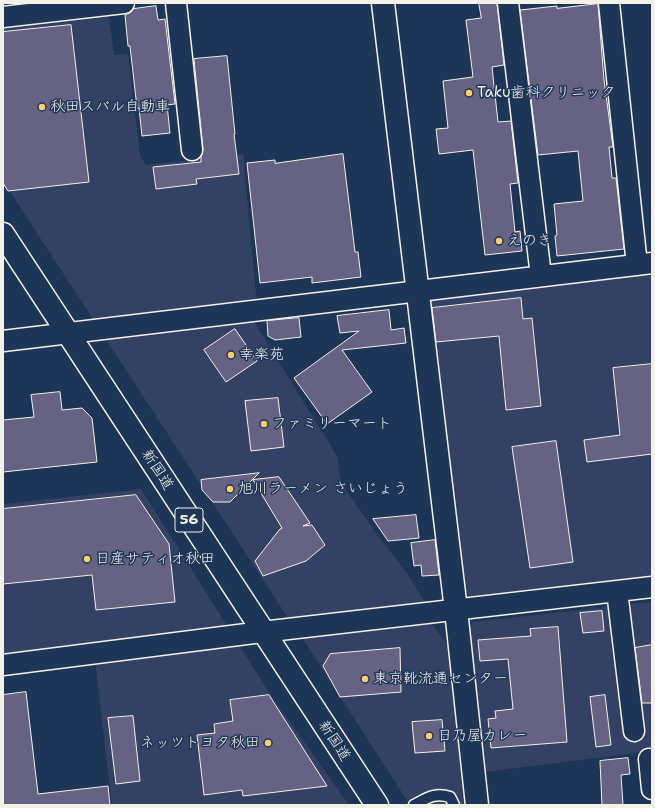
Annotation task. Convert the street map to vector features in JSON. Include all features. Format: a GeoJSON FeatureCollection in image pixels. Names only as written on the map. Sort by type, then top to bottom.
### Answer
{"type":"FeatureCollection","features":[{"type":"Feature","properties":{"kind":"street"},"geometry":{"type":"LineString","coordinates":[[3,17],[124,3]]}},
{"type":"Feature","properties":{"kind":"street"},"geometry":{"type":"LineString","coordinates":[[176,3],[192,150]]}},
{"type":"Feature","properties":{"kind":"street"},"geometry":{"type":"LineString","coordinates":[[384,3],[456,610],[477,805]]}},
{"type":"Feature","properties":{"kind":"street"},"geometry":{"type":"LineString","coordinates":[[508,3],[541,276]]}},
{"type":"Feature","properties":{"kind":"street"},"geometry":{"type":"LineString","coordinates":[[3,341],[644,264],[609,3]]}},
{"type":"Feature","properties":{"kind":"street","name":"新国道"},"geometry":{"type":"LineString","coordinates":[[3,234],[262,632],[377,805]]}},
{"type":"Feature","properties":{"kind":"street"},"geometry":{"type":"LineString","coordinates":[[3,665],[262,632],[652,587]]}},
{"type":"Feature","properties":{"kind":"street"},"geometry":{"type":"LineString","coordinates":[[617,591],[634,731]]}},
{"type":"Feature","properties":{"kind":"street"},"geometry":{"type":"LineString","coordinates":[[649,759],[652,789]]}},
{"type":"Feature","properties":{"kind":"lane"},"geometry":{"type":"LineString","coordinates":[[414,805],[432,796],[442,795],[450,797],[454,805]]}},
{"type":"Feature","properties":{"kind":"shaded area"},"geometry":{"type":"Polygon","coordinates":[[[109,17],[114,55],[128,54],[140,156],[146,165],[243,154],[257,305],[95,322],[3,181],[3,29],[109,17]]]}},
{"type":"Feature","properties":{"kind":"shaded area"},"geometry":{"type":"Polygon","coordinates":[[[652,273],[652,576],[469,596],[462,587],[430,299],[652,273]]]}},
{"type":"Feature","properties":{"kind":"shaded area"},"geometry":{"type":"Polygon","coordinates":[[[253,320],[337,456],[341,483],[379,537],[407,573],[427,606],[290,621],[105,338],[253,320]]]}},
{"type":"Feature","properties":{"kind":"shaded area"},"geometry":{"type":"Polygon","coordinates":[[[141,489],[268,691],[349,805],[112,805],[93,644],[3,656],[3,504],[141,489]]]}},
{"type":"Feature","properties":{"kind":"shaded area"},"geometry":{"type":"Polygon","coordinates":[[[652,602],[652,751],[485,772],[468,631],[473,622],[652,602]]]}},
{"type":"Feature","properties":{"kind":"shaded area"},"geometry":{"type":"Polygon","coordinates":[[[432,624],[451,649],[468,805],[410,805],[303,639],[432,624]]]}},
{"type":"Feature","properties":{"kind":"building"},"geometry":{"type":"Polygon","coordinates":[[[479,3],[497,3],[504,65],[492,67],[498,122],[511,121],[518,183],[510,184],[515,232],[520,231],[522,251],[485,255],[473,150],[439,154],[436,129],[448,128],[443,81],[473,77],[466,20],[481,18],[479,3]]]}},
{"type":"Feature","properties":{"kind":"building"},"geometry":{"type":"Polygon","coordinates":[[[598,4],[604,80],[613,147],[609,147],[612,178],[616,178],[624,249],[557,256],[555,236],[557,235],[554,204],[583,201],[578,151],[538,155],[520,10],[598,4]]]}},
{"type":"Feature","properties":{"kind":"building"},"geometry":{"type":"Polygon","coordinates":[[[156,6],[158,20],[165,19],[175,104],[167,105],[170,133],[142,136],[139,108],[137,108],[130,46],[128,46],[125,15],[133,9],[156,6]]]}},
{"type":"Feature","properties":{"kind":"building","name":"秋田スバル自動車"},"geometry":{"type":"Polygon","coordinates":[[[71,25],[89,182],[8,191],[3,183],[3,32],[71,25]]]}},
{"type":"Feature","properties":{"kind":"building"},"geometry":{"type":"Polygon","coordinates":[[[227,56],[239,174],[196,179],[197,184],[156,189],[153,167],[201,162],[203,149],[194,59],[227,56]]]}},
{"type":"Feature","properties":{"kind":"building"},"geometry":{"type":"Polygon","coordinates":[[[343,154],[355,252],[358,252],[361,277],[312,283],[312,277],[260,283],[247,163],[275,160],[275,163],[343,154]]]}},
{"type":"Feature","properties":{"kind":"building"},"geometry":{"type":"Polygon","coordinates":[[[521,298],[523,319],[532,318],[541,406],[506,410],[499,336],[436,342],[432,308],[521,298]]]}},
{"type":"Feature","properties":{"kind":"building"},"geometry":{"type":"Polygon","coordinates":[[[389,310],[391,330],[404,328],[406,343],[342,350],[372,392],[327,424],[294,378],[359,331],[340,333],[337,316],[389,310]]]}},
{"type":"Feature","properties":{"kind":"building"},"geometry":{"type":"Polygon","coordinates":[[[299,318],[301,337],[275,340],[268,336],[267,321],[299,318]]]}},
{"type":"Feature","properties":{"kind":"building","name":"幸楽苑"},"geometry":{"type":"Polygon","coordinates":[[[235,329],[257,361],[226,382],[204,350],[235,329]]]}},
{"type":"Feature","properties":{"kind":"building"},"geometry":{"type":"Polygon","coordinates":[[[652,364],[652,454],[587,462],[584,440],[620,435],[613,368],[652,364]]]}},
{"type":"Feature","properties":{"kind":"building"},"geometry":{"type":"Polygon","coordinates":[[[60,392],[62,410],[82,408],[92,418],[97,462],[3,472],[3,420],[34,417],[31,395],[60,392]]]}},
{"type":"Feature","properties":{"kind":"building","name":"ファミリーマート"},"geometry":{"type":"Polygon","coordinates":[[[278,398],[284,447],[251,451],[245,401],[278,398]]]}},
{"type":"Feature","properties":{"kind":"building"},"geometry":{"type":"Polygon","coordinates":[[[556,441],[573,562],[530,568],[512,447],[556,441]]]}},
{"type":"Feature","properties":{"kind":"building"},"geometry":{"type":"Polygon","coordinates":[[[259,473],[230,502],[213,502],[202,490],[201,480],[259,473]]]}},
{"type":"Feature","properties":{"kind":"building"},"geometry":{"type":"Polygon","coordinates":[[[279,477],[310,523],[303,526],[312,525],[325,545],[306,561],[263,576],[255,561],[282,528],[253,480],[279,477]]]}},
{"type":"Feature","properties":{"kind":"building","name":"日産サティオ秋田"},"geometry":{"type":"Polygon","coordinates":[[[136,495],[169,544],[175,602],[96,610],[92,575],[3,584],[3,509],[136,495]]]}},
{"type":"Feature","properties":{"kind":"building"},"geometry":{"type":"Polygon","coordinates":[[[416,515],[419,538],[388,541],[373,519],[416,515]]]}},
{"type":"Feature","properties":{"kind":"building"},"geometry":{"type":"Polygon","coordinates":[[[435,540],[439,575],[422,576],[421,565],[414,566],[411,543],[435,540]]]}},
{"type":"Feature","properties":{"kind":"building"},"geometry":{"type":"Polygon","coordinates":[[[602,611],[604,631],[583,633],[580,613],[602,611]]]}},
{"type":"Feature","properties":{"kind":"building"},"geometry":{"type":"Polygon","coordinates":[[[558,627],[567,742],[491,748],[488,719],[496,718],[495,711],[513,709],[508,659],[480,661],[478,640],[531,636],[530,629],[558,627]]]}},
{"type":"Feature","properties":{"kind":"building"},"geometry":{"type":"Polygon","coordinates":[[[652,645],[652,703],[642,703],[635,648],[652,645]]]}},
{"type":"Feature","properties":{"kind":"building","name":"東京靴流通センター"},"geometry":{"type":"Polygon","coordinates":[[[400,648],[401,692],[340,697],[323,666],[330,654],[400,648]]]}},
{"type":"Feature","properties":{"kind":"building"},"geometry":{"type":"Polygon","coordinates":[[[26,692],[38,794],[108,786],[110,805],[3,805],[3,695],[26,692]]]}},
{"type":"Feature","properties":{"kind":"building","name":"ネッツトヨタ秋田"},"geometry":{"type":"Polygon","coordinates":[[[269,695],[327,786],[243,796],[242,790],[204,795],[197,735],[215,733],[214,724],[233,721],[230,700],[269,695]]]}},
{"type":"Feature","properties":{"kind":"building"},"geometry":{"type":"Polygon","coordinates":[[[605,695],[611,745],[596,747],[590,697],[605,695]]]}},
{"type":"Feature","properties":{"kind":"building"},"geometry":{"type":"Polygon","coordinates":[[[133,716],[140,781],[116,784],[108,718],[133,716]]]}},
{"type":"Feature","properties":{"kind":"building","name":"日乃屋カレー"},"geometry":{"type":"Polygon","coordinates":[[[442,720],[445,751],[415,753],[412,722],[442,720]]]}},
{"type":"Feature","properties":{"kind":"building"},"geometry":{"type":"Polygon","coordinates":[[[628,758],[630,774],[621,775],[623,805],[602,805],[600,761],[628,758]]]}},
{"type":"Feature","properties":{"kind":"place","name":"Taku歯科クリニック"},"geometry":{"type":"Point","coordinates":[469,93]}},
{"type":"Feature","properties":{"kind":"place","name":"秋田スバル自動車"},"geometry":{"type":"Point","coordinates":[42,107]}},
{"type":"Feature","properties":{"kind":"place","name":"えのき"},"geometry":{"type":"Point","coordinates":[499,241]}},
{"type":"Feature","properties":{"kind":"place","name":"幸楽苑"},"geometry":{"type":"Point","coordinates":[231,355]}},
{"type":"Feature","properties":{"kind":"place","name":"ファミリーマート"},"geometry":{"type":"Point","coordinates":[264,424]}},
{"type":"Feature","properties":{"kind":"place","name":"旭川ラーメン さいじょう"},"geometry":{"type":"Point","coordinates":[230,489]}},
{"type":"Feature","properties":{"kind":"place","name":"日産サティオ秋田"},"geometry":{"type":"Point","coordinates":[87,559]}},
{"type":"Feature","properties":{"kind":"place","name":"東京靴流通センター"},"geometry":{"type":"Point","coordinates":[365,679]}},
{"type":"Feature","properties":{"kind":"place","name":"日乃屋カレー"},"geometry":{"type":"Point","coordinates":[429,736]}},
{"type":"Feature","properties":{"kind":"place","name":"ネッツトヨタ秋田"},"geometry":{"type":"Point","coordinates":[268,743]}}]}
